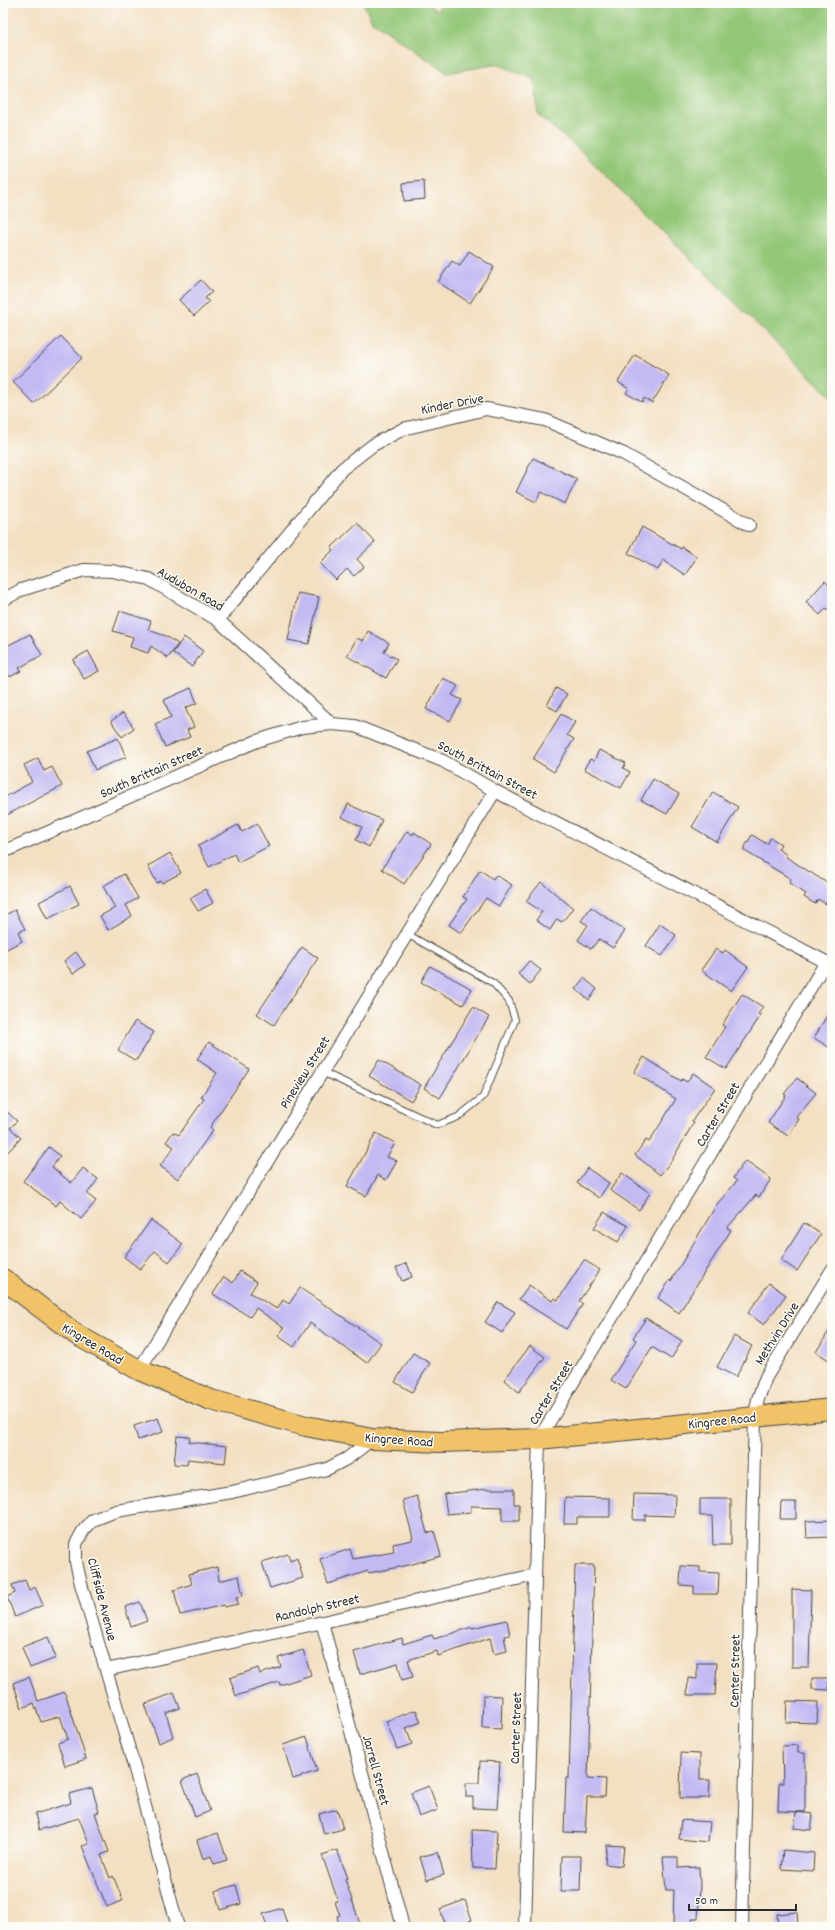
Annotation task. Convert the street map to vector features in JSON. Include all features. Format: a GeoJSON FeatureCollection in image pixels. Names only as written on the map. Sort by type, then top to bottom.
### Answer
{"type":"FeatureCollection","features":[{"type":"Feature","properties":{"kind":"main road","name":"Kingree Road"},"geometry":{"type":"LineString","coordinates":[[3,1279],[77,1335],[139,1370],[211,1400],[306,1426],[372,1439],[440,1442],[539,1439],[832,1409]]}},
{"type":"Feature","properties":{"kind":"street","name":"Kinder Drive"},"geometry":{"type":"LineString","coordinates":[[218,620],[342,469],[373,445],[403,429],[486,409],[545,420],[624,454],[750,525]]}},
{"type":"Feature","properties":{"kind":"street","name":"Audubon Road"},"geometry":{"type":"LineString","coordinates":[[3,600],[21,590],[84,570],[112,571],[149,579],[218,620],[332,724]]}},
{"type":"Feature","properties":{"kind":"street","name":"South Brittain Street"},"geometry":{"type":"LineString","coordinates":[[3,852],[257,741],[302,727],[332,724],[355,726],[443,760],[496,791],[829,964]]}},
{"type":"Feature","properties":{"kind":"street","name":"Pineview Street"},"geometry":{"type":"LineString","coordinates":[[139,1370],[496,791]]}},
{"type":"Feature","properties":{"kind":"street","name":"Carter Street"},"geometry":{"type":"LineString","coordinates":[[525,1927],[539,1439],[829,964]]}},
{"type":"Feature","properties":{"kind":"street","name":"Methvin Drive"},"geometry":{"type":"LineString","coordinates":[[756,1416],[758,1399],[766,1377],[832,1270]]}},
{"type":"Feature","properties":{"kind":"street","name":"Center Street"},"geometry":{"type":"LineString","coordinates":[[742,1927],[756,1416]]}},
{"type":"Feature","properties":{"kind":"street","name":"Cliffside Avenue"},"geometry":{"type":"LineString","coordinates":[[178,1927],[136,1774],[81,1584],[76,1562],[76,1544],[83,1531],[93,1520],[116,1511],[232,1492],[327,1469],[348,1458],[372,1439]]}},
{"type":"Feature","properties":{"kind":"street","name":"Randolph Street"},"geometry":{"type":"LineString","coordinates":[[106,1670],[535,1575]]}},
{"type":"Feature","properties":{"kind":"street","name":"Jarrell Street"},"geometry":{"type":"LineString","coordinates":[[322,1622],[403,1927]]}},
{"type":"Feature","properties":{"kind":"lane"},"geometry":{"type":"LineString","coordinates":[[322,1072],[437,1125],[458,1117],[483,1097],[515,1020],[509,1002],[493,983],[407,934]]}},
{"type":"Feature","properties":{"kind":"green space"},"geometry":{"type":"Polygon","coordinates":[[[363,3],[426,3],[437,11],[441,3],[832,3],[832,398],[580,150],[538,115],[535,80],[498,64],[447,73],[372,21],[363,3]]]}},
{"type":"Feature","properties":{"kind":"building"},"geometry":{"type":"Polygon","coordinates":[[[424,181],[425,199],[404,201],[403,183],[424,181]]]}},
{"type":"Feature","properties":{"kind":"building"},"geometry":{"type":"Polygon","coordinates":[[[469,251],[494,267],[470,303],[438,282],[452,261],[460,266],[469,251]]]}},
{"type":"Feature","properties":{"kind":"building"},"geometry":{"type":"Polygon","coordinates":[[[201,280],[212,292],[205,298],[209,302],[194,316],[179,300],[201,280]]]}},
{"type":"Feature","properties":{"kind":"building"},"geometry":{"type":"Polygon","coordinates":[[[61,336],[82,358],[34,404],[13,382],[61,336]]]}},
{"type":"Feature","properties":{"kind":"building"},"geometry":{"type":"Polygon","coordinates":[[[635,355],[669,375],[652,403],[644,398],[642,402],[626,393],[629,389],[618,382],[635,355]]]}},
{"type":"Feature","properties":{"kind":"building"},"geometry":{"type":"Polygon","coordinates":[[[533,458],[577,479],[565,504],[541,492],[536,502],[516,492],[533,458]]]}},
{"type":"Feature","properties":{"kind":"building"},"geometry":{"type":"Polygon","coordinates":[[[357,523],[375,542],[357,559],[364,567],[354,576],[347,569],[336,580],[320,563],[333,550],[331,548],[357,523]]]}},
{"type":"Feature","properties":{"kind":"building"},"geometry":{"type":"Polygon","coordinates":[[[642,527],[681,549],[682,547],[697,557],[685,575],[663,560],[658,570],[628,553],[642,527]]]}},
{"type":"Feature","properties":{"kind":"building"},"geometry":{"type":"Polygon","coordinates":[[[825,581],[832,588],[832,613],[826,608],[820,615],[806,602],[825,581]]]}},
{"type":"Feature","properties":{"kind":"building"},"geometry":{"type":"Polygon","coordinates":[[[298,593],[319,597],[309,644],[288,640],[298,593]]]}},
{"type":"Feature","properties":{"kind":"building"},"geometry":{"type":"Polygon","coordinates":[[[120,611],[151,621],[148,630],[166,636],[178,644],[168,658],[151,646],[148,653],[130,647],[133,637],[113,631],[120,611]]]}},
{"type":"Feature","properties":{"kind":"building"},"geometry":{"type":"Polygon","coordinates":[[[368,631],[389,643],[384,652],[397,659],[386,678],[347,656],[357,638],[363,641],[368,631]]]}},
{"type":"Feature","properties":{"kind":"building"},"geometry":{"type":"Polygon","coordinates":[[[30,634],[42,655],[19,668],[21,671],[10,677],[3,664],[3,648],[30,634]]]}},
{"type":"Feature","properties":{"kind":"building"},"geometry":{"type":"Polygon","coordinates":[[[184,637],[203,651],[192,667],[173,653],[184,637]]]}},
{"type":"Feature","properties":{"kind":"building"},"geometry":{"type":"Polygon","coordinates":[[[88,651],[99,671],[84,679],[73,660],[88,651]]]}},
{"type":"Feature","properties":{"kind":"building"},"geometry":{"type":"Polygon","coordinates":[[[443,678],[458,686],[452,695],[462,700],[450,721],[426,709],[443,678]]]}},
{"type":"Feature","properties":{"kind":"building"},"geometry":{"type":"Polygon","coordinates":[[[191,688],[197,703],[185,708],[194,727],[187,730],[190,737],[165,747],[155,724],[171,717],[164,700],[191,688]]]}},
{"type":"Feature","properties":{"kind":"building"},"geometry":{"type":"Polygon","coordinates":[[[556,688],[567,694],[557,711],[547,705],[556,688]]]}},
{"type":"Feature","properties":{"kind":"building"},"geometry":{"type":"Polygon","coordinates":[[[123,713],[134,728],[122,737],[111,721],[123,713]]]}},
{"type":"Feature","properties":{"kind":"building"},"geometry":{"type":"Polygon","coordinates":[[[561,714],[575,722],[567,735],[574,739],[554,772],[533,759],[561,714]]]}},
{"type":"Feature","properties":{"kind":"building"},"geometry":{"type":"Polygon","coordinates":[[[118,738],[126,757],[95,770],[87,751],[118,738]]]}},
{"type":"Feature","properties":{"kind":"building"},"geometry":{"type":"Polygon","coordinates":[[[599,750],[626,763],[623,768],[630,772],[621,788],[584,769],[590,759],[594,761],[599,750]]]}},
{"type":"Feature","properties":{"kind":"building"},"geometry":{"type":"Polygon","coordinates":[[[38,758],[44,771],[52,767],[62,786],[3,817],[3,798],[32,782],[24,765],[38,758]]]}},
{"type":"Feature","properties":{"kind":"building"},"geometry":{"type":"Polygon","coordinates":[[[653,779],[679,794],[667,814],[641,800],[653,779]]]}},
{"type":"Feature","properties":{"kind":"building"},"geometry":{"type":"Polygon","coordinates":[[[713,792],[738,807],[717,842],[692,827],[713,792]]]}},
{"type":"Feature","properties":{"kind":"building"},"geometry":{"type":"Polygon","coordinates":[[[348,804],[382,820],[369,847],[356,840],[362,827],[342,817],[348,804]]]}},
{"type":"Feature","properties":{"kind":"building"},"geometry":{"type":"Polygon","coordinates":[[[257,824],[269,846],[238,862],[234,854],[209,867],[198,846],[238,825],[242,832],[257,824]]]}},
{"type":"Feature","properties":{"kind":"building"},"geometry":{"type":"Polygon","coordinates":[[[407,831],[413,835],[414,832],[431,844],[404,884],[382,869],[407,831]]]}},
{"type":"Feature","properties":{"kind":"building"},"geometry":{"type":"Polygon","coordinates":[[[752,835],[767,844],[771,838],[781,844],[778,849],[787,855],[786,857],[832,886],[832,895],[826,904],[818,899],[815,904],[804,897],[806,894],[789,883],[791,879],[743,850],[752,835]]]}},
{"type":"Feature","properties":{"kind":"building"},"geometry":{"type":"Polygon","coordinates":[[[170,853],[181,873],[162,883],[161,881],[157,883],[148,866],[170,853]]]}},
{"type":"Feature","properties":{"kind":"building"},"geometry":{"type":"Polygon","coordinates":[[[480,870],[493,879],[496,875],[512,885],[499,906],[486,898],[461,933],[449,925],[467,899],[463,897],[480,870]]]}},
{"type":"Feature","properties":{"kind":"building"},"geometry":{"type":"Polygon","coordinates":[[[124,874],[138,898],[126,905],[132,916],[108,930],[100,916],[115,908],[103,886],[124,874]]]}},
{"type":"Feature","properties":{"kind":"building"},"geometry":{"type":"Polygon","coordinates":[[[541,882],[573,908],[562,922],[557,919],[550,930],[536,920],[542,912],[526,901],[541,882]]]}},
{"type":"Feature","properties":{"kind":"building"},"geometry":{"type":"Polygon","coordinates":[[[70,886],[79,904],[47,919],[39,902],[70,886]]]}},
{"type":"Feature","properties":{"kind":"building"},"geometry":{"type":"Polygon","coordinates":[[[205,889],[213,903],[198,911],[190,898],[205,889]]]}},
{"type":"Feature","properties":{"kind":"building"},"geometry":{"type":"Polygon","coordinates":[[[591,907],[625,931],[613,948],[599,939],[591,949],[578,940],[588,925],[581,921],[591,907]]]}},
{"type":"Feature","properties":{"kind":"building"},"geometry":{"type":"Polygon","coordinates":[[[15,910],[25,929],[18,932],[22,941],[3,951],[3,916],[15,910]]]}},
{"type":"Feature","properties":{"kind":"building"},"geometry":{"type":"Polygon","coordinates":[[[660,924],[676,935],[662,956],[646,946],[660,924]]]}},
{"type":"Feature","properties":{"kind":"building"},"geometry":{"type":"Polygon","coordinates":[[[302,947],[318,958],[274,1025],[257,1014],[302,947]]]}},
{"type":"Feature","properties":{"kind":"building"},"geometry":{"type":"Polygon","coordinates":[[[716,949],[723,953],[725,950],[748,967],[731,991],[701,970],[716,949]]]}},
{"type":"Feature","properties":{"kind":"building"},"geometry":{"type":"Polygon","coordinates":[[[76,952],[85,965],[73,974],[64,961],[76,952]]]}},
{"type":"Feature","properties":{"kind":"building"},"geometry":{"type":"Polygon","coordinates":[[[529,961],[541,970],[530,984],[518,974],[529,961]]]}},
{"type":"Feature","properties":{"kind":"building"},"geometry":{"type":"Polygon","coordinates":[[[430,966],[472,989],[463,1005],[421,982],[430,966]]]}},
{"type":"Feature","properties":{"kind":"building"},"geometry":{"type":"Polygon","coordinates":[[[584,978],[597,989],[589,1000],[575,989],[584,978]]]}},
{"type":"Feature","properties":{"kind":"building"},"geometry":{"type":"Polygon","coordinates":[[[742,994],[763,1007],[758,1014],[761,1015],[726,1069],[706,1057],[725,1027],[722,1025],[742,994]]]}},
{"type":"Feature","properties":{"kind":"building"},"geometry":{"type":"Polygon","coordinates":[[[473,1007],[489,1017],[440,1098],[424,1088],[473,1007]]]}},
{"type":"Feature","properties":{"kind":"building"},"geometry":{"type":"Polygon","coordinates":[[[832,1007],[832,1049],[814,1038],[832,1007]]]}},
{"type":"Feature","properties":{"kind":"building"},"geometry":{"type":"Polygon","coordinates":[[[135,1021],[154,1032],[136,1061],[118,1050],[135,1021]]]}},
{"type":"Feature","properties":{"kind":"building"},"geometry":{"type":"Polygon","coordinates":[[[209,1042],[249,1069],[210,1127],[213,1130],[178,1179],[160,1166],[174,1147],[166,1142],[173,1132],[179,1135],[204,1099],[201,1097],[217,1073],[197,1059],[209,1042]]]}},
{"type":"Feature","properties":{"kind":"building"},"geometry":{"type":"Polygon","coordinates":[[[644,1057],[681,1081],[682,1079],[687,1082],[693,1073],[715,1088],[692,1121],[694,1122],[672,1160],[660,1175],[635,1155],[646,1140],[649,1142],[676,1099],[634,1072],[644,1057]]]}},
{"type":"Feature","properties":{"kind":"building"},"geometry":{"type":"Polygon","coordinates":[[[379,1060],[421,1085],[411,1101],[369,1076],[379,1060]]]}},
{"type":"Feature","properties":{"kind":"building"},"geometry":{"type":"Polygon","coordinates":[[[797,1078],[816,1093],[796,1117],[799,1119],[788,1136],[768,1123],[786,1095],[784,1094],[797,1078]]]}},
{"type":"Feature","properties":{"kind":"building"},"geometry":{"type":"Polygon","coordinates":[[[3,1108],[17,1121],[10,1128],[21,1138],[3,1157],[3,1108]]]}},
{"type":"Feature","properties":{"kind":"building"},"geometry":{"type":"Polygon","coordinates":[[[376,1133],[395,1143],[387,1157],[397,1161],[386,1180],[378,1175],[366,1196],[347,1186],[376,1133]]]}},
{"type":"Feature","properties":{"kind":"building"},"geometry":{"type":"Polygon","coordinates":[[[49,1147],[60,1156],[52,1167],[71,1183],[83,1168],[98,1179],[87,1194],[96,1201],[81,1219],[60,1201],[56,1206],[23,1181],[49,1147]]]}},
{"type":"Feature","properties":{"kind":"building"},"geometry":{"type":"Polygon","coordinates":[[[745,1161],[771,1179],[759,1197],[756,1195],[727,1228],[731,1230],[679,1313],[658,1298],[670,1280],[671,1281],[717,1204],[737,1181],[733,1178],[745,1161]]]}},
{"type":"Feature","properties":{"kind":"building"},"geometry":{"type":"Polygon","coordinates":[[[587,1168],[609,1183],[599,1198],[577,1183],[587,1168]]]}},
{"type":"Feature","properties":{"kind":"building"},"geometry":{"type":"Polygon","coordinates":[[[622,1173],[650,1193],[639,1210],[610,1190],[622,1173]]]}},
{"type":"Feature","properties":{"kind":"building"},"geometry":{"type":"Polygon","coordinates":[[[604,1212],[628,1226],[618,1242],[594,1228],[604,1212]]]}},
{"type":"Feature","properties":{"kind":"building"},"geometry":{"type":"Polygon","coordinates":[[[151,1220],[183,1244],[169,1262],[155,1251],[140,1269],[124,1257],[151,1220]]]}},
{"type":"Feature","properties":{"kind":"building"},"geometry":{"type":"Polygon","coordinates":[[[804,1223],[821,1234],[797,1271],[781,1260],[804,1223]]]}},
{"type":"Feature","properties":{"kind":"building"},"geometry":{"type":"Polygon","coordinates":[[[584,1260],[600,1270],[579,1301],[583,1304],[566,1329],[519,1299],[529,1285],[552,1301],[554,1298],[558,1300],[584,1260]]]}},
{"type":"Feature","properties":{"kind":"building"},"geometry":{"type":"Polygon","coordinates":[[[407,1263],[412,1277],[402,1281],[396,1268],[407,1263]]]}},
{"type":"Feature","properties":{"kind":"building"},"geometry":{"type":"Polygon","coordinates":[[[240,1271],[257,1282],[250,1293],[277,1309],[283,1300],[289,1304],[300,1288],[381,1343],[367,1363],[310,1323],[294,1347],[278,1336],[284,1328],[256,1308],[250,1317],[213,1294],[224,1277],[233,1283],[240,1271]]]}},
{"type":"Feature","properties":{"kind":"building"},"geometry":{"type":"Polygon","coordinates":[[[769,1283],[786,1295],[764,1325],[748,1313],[769,1283]]]}},
{"type":"Feature","properties":{"kind":"building"},"geometry":{"type":"Polygon","coordinates":[[[498,1302],[515,1312],[502,1333],[485,1322],[498,1302]]]}},
{"type":"Feature","properties":{"kind":"building"},"geometry":{"type":"Polygon","coordinates":[[[646,1318],[682,1341],[671,1359],[652,1347],[626,1389],[611,1380],[636,1340],[633,1338],[646,1318]]]}},
{"type":"Feature","properties":{"kind":"building"},"geometry":{"type":"Polygon","coordinates":[[[832,1326],[832,1362],[816,1352],[832,1326]]]}},
{"type":"Feature","properties":{"kind":"building"},"geometry":{"type":"Polygon","coordinates":[[[734,1336],[752,1346],[736,1377],[717,1367],[734,1336]]]}},
{"type":"Feature","properties":{"kind":"building"},"geometry":{"type":"Polygon","coordinates":[[[530,1346],[545,1357],[519,1392],[504,1380],[530,1346]]]}},
{"type":"Feature","properties":{"kind":"building"},"geometry":{"type":"Polygon","coordinates":[[[413,1353],[430,1363],[412,1392],[395,1382],[413,1353]]]}},
{"type":"Feature","properties":{"kind":"building"},"geometry":{"type":"Polygon","coordinates":[[[158,1418],[163,1432],[138,1440],[134,1426],[158,1418]]]}},
{"type":"Feature","properties":{"kind":"building"},"geometry":{"type":"Polygon","coordinates":[[[177,1436],[190,1437],[189,1442],[227,1446],[225,1463],[188,1459],[187,1465],[174,1464],[177,1436]]]}},
{"type":"Feature","properties":{"kind":"building"},"geometry":{"type":"Polygon","coordinates":[[[486,1489],[514,1489],[514,1504],[519,1504],[519,1521],[502,1521],[502,1507],[471,1506],[471,1512],[447,1514],[444,1494],[486,1489]]]}},
{"type":"Feature","properties":{"kind":"building"},"geometry":{"type":"Polygon","coordinates":[[[634,1494],[675,1495],[674,1516],[645,1515],[645,1520],[633,1520],[634,1494]]]}},
{"type":"Feature","properties":{"kind":"building"},"geometry":{"type":"Polygon","coordinates":[[[417,1496],[427,1533],[434,1531],[441,1556],[409,1565],[369,1573],[368,1571],[328,1584],[320,1559],[350,1549],[353,1559],[394,1552],[393,1544],[412,1540],[413,1538],[403,1500],[417,1496]]]}},
{"type":"Feature","properties":{"kind":"building"},"geometry":{"type":"Polygon","coordinates":[[[565,1497],[610,1498],[610,1517],[577,1517],[577,1524],[564,1524],[565,1497]]]}},
{"type":"Feature","properties":{"kind":"building"},"geometry":{"type":"Polygon","coordinates":[[[700,1499],[731,1499],[731,1545],[713,1545],[712,1516],[700,1516],[700,1499]]]}},
{"type":"Feature","properties":{"kind":"building"},"geometry":{"type":"Polygon","coordinates":[[[781,1502],[796,1502],[796,1519],[780,1519],[781,1502]]]}},
{"type":"Feature","properties":{"kind":"building"},"geometry":{"type":"Polygon","coordinates":[[[832,1520],[832,1537],[807,1538],[806,1521],[832,1520]]]}},
{"type":"Feature","properties":{"kind":"building"},"geometry":{"type":"Polygon","coordinates":[[[288,1554],[290,1561],[297,1558],[303,1578],[270,1588],[262,1562],[288,1554]]]}},
{"type":"Feature","properties":{"kind":"building"},"geometry":{"type":"Polygon","coordinates":[[[575,1565],[594,1565],[588,1778],[606,1779],[605,1797],[587,1797],[585,1833],[564,1832],[566,1778],[569,1778],[575,1565]]]}},
{"type":"Feature","properties":{"kind":"building"},"geometry":{"type":"Polygon","coordinates":[[[681,1566],[700,1567],[700,1572],[719,1573],[718,1594],[694,1594],[694,1586],[680,1585],[681,1566]]]}},
{"type":"Feature","properties":{"kind":"building"},"geometry":{"type":"Polygon","coordinates":[[[217,1567],[219,1581],[239,1576],[243,1596],[236,1597],[238,1604],[224,1607],[224,1605],[180,1615],[174,1590],[192,1584],[189,1574],[217,1567]]]}},
{"type":"Feature","properties":{"kind":"building"},"geometry":{"type":"Polygon","coordinates":[[[25,1580],[29,1590],[35,1587],[43,1605],[15,1617],[7,1597],[15,1593],[12,1585],[25,1580]]]}},
{"type":"Feature","properties":{"kind":"building"},"geometry":{"type":"Polygon","coordinates":[[[792,1589],[811,1590],[809,1667],[792,1667],[792,1589]]]}},
{"type":"Feature","properties":{"kind":"building"},"geometry":{"type":"Polygon","coordinates":[[[140,1602],[147,1621],[131,1627],[125,1607],[140,1602]]]}},
{"type":"Feature","properties":{"kind":"building"},"geometry":{"type":"Polygon","coordinates":[[[507,1620],[510,1635],[504,1636],[507,1651],[494,1654],[490,1638],[438,1656],[437,1651],[408,1660],[413,1677],[402,1680],[398,1663],[360,1674],[354,1652],[402,1638],[403,1644],[432,1635],[434,1639],[472,1627],[507,1620]]]}},
{"type":"Feature","properties":{"kind":"building"},"geometry":{"type":"Polygon","coordinates":[[[48,1637],[56,1658],[30,1668],[22,1647],[48,1637]]]}},
{"type":"Feature","properties":{"kind":"building"},"geometry":{"type":"Polygon","coordinates":[[[303,1650],[311,1675],[280,1685],[279,1682],[236,1696],[230,1678],[258,1668],[260,1674],[281,1667],[278,1658],[303,1650]]]}},
{"type":"Feature","properties":{"kind":"building"},"geometry":{"type":"Polygon","coordinates":[[[697,1663],[717,1663],[715,1695],[687,1695],[688,1678],[697,1679],[697,1663]]]}},
{"type":"Feature","properties":{"kind":"building"},"geometry":{"type":"Polygon","coordinates":[[[29,1677],[38,1701],[65,1692],[86,1759],[65,1766],[58,1743],[68,1739],[60,1716],[41,1722],[34,1703],[22,1708],[13,1683],[29,1677]]]}},
{"type":"Feature","properties":{"kind":"building"},"geometry":{"type":"Polygon","coordinates":[[[812,1678],[829,1678],[829,1690],[812,1689],[812,1678]]]}},
{"type":"Feature","properties":{"kind":"building"},"geometry":{"type":"Polygon","coordinates":[[[174,1693],[180,1708],[166,1713],[173,1737],[159,1743],[145,1704],[174,1693]]]}},
{"type":"Feature","properties":{"kind":"building"},"geometry":{"type":"Polygon","coordinates":[[[483,1695],[502,1696],[501,1729],[482,1728],[483,1695]]]}},
{"type":"Feature","properties":{"kind":"building"},"geometry":{"type":"Polygon","coordinates":[[[787,1701],[818,1702],[817,1723],[786,1722],[787,1701]]]}},
{"type":"Feature","properties":{"kind":"building"},"geometry":{"type":"Polygon","coordinates":[[[416,1710],[421,1722],[406,1728],[412,1744],[397,1749],[386,1721],[416,1710]]]}},
{"type":"Feature","properties":{"kind":"building"},"geometry":{"type":"Polygon","coordinates":[[[307,1737],[317,1771],[293,1779],[283,1745],[307,1737]]]}},
{"type":"Feature","properties":{"kind":"building"},"geometry":{"type":"Polygon","coordinates":[[[798,1745],[798,1753],[805,1753],[805,1812],[778,1811],[779,1783],[783,1783],[782,1746],[798,1745]]]}},
{"type":"Feature","properties":{"kind":"building"},"geometry":{"type":"Polygon","coordinates":[[[681,1753],[700,1754],[700,1780],[710,1780],[709,1798],[680,1798],[681,1753]]]}},
{"type":"Feature","properties":{"kind":"building"},"geometry":{"type":"Polygon","coordinates":[[[480,1761],[500,1762],[497,1809],[473,1808],[473,1797],[466,1797],[466,1783],[479,1783],[480,1761]]]}},
{"type":"Feature","properties":{"kind":"building"},"geometry":{"type":"Polygon","coordinates":[[[197,1774],[210,1811],[195,1817],[182,1780],[197,1774]]]}},
{"type":"Feature","properties":{"kind":"building"},"geometry":{"type":"Polygon","coordinates":[[[429,1786],[438,1810],[419,1817],[411,1793],[429,1786]]]}},
{"type":"Feature","properties":{"kind":"building"},"geometry":{"type":"Polygon","coordinates":[[[92,1788],[99,1812],[95,1813],[109,1852],[101,1855],[110,1878],[113,1876],[123,1900],[107,1907],[82,1846],[89,1844],[79,1818],[39,1830],[35,1814],[71,1803],[69,1794],[92,1788]]]}},
{"type":"Feature","properties":{"kind":"building"},"geometry":{"type":"Polygon","coordinates":[[[337,1809],[343,1829],[324,1834],[319,1814],[337,1809]]]}},
{"type":"Feature","properties":{"kind":"building"},"geometry":{"type":"Polygon","coordinates":[[[796,1812],[813,1814],[811,1830],[794,1828],[796,1812]]]}},
{"type":"Feature","properties":{"kind":"building"},"geometry":{"type":"Polygon","coordinates":[[[681,1820],[710,1822],[708,1842],[679,1839],[681,1820]]]}},
{"type":"Feature","properties":{"kind":"building"},"geometry":{"type":"Polygon","coordinates":[[[472,1830],[497,1831],[495,1869],[473,1868],[472,1830]]]}},
{"type":"Feature","properties":{"kind":"building"},"geometry":{"type":"Polygon","coordinates":[[[218,1833],[227,1860],[214,1864],[211,1856],[203,1859],[197,1840],[218,1833]]]}},
{"type":"Feature","properties":{"kind":"building"},"geometry":{"type":"Polygon","coordinates":[[[607,1845],[624,1846],[622,1866],[605,1864],[607,1845]]]}},
{"type":"Feature","properties":{"kind":"building"},"geometry":{"type":"Polygon","coordinates":[[[337,1850],[348,1878],[345,1879],[361,1927],[340,1927],[337,1917],[340,1916],[335,1902],[338,1901],[322,1855],[337,1850]]]}},
{"type":"Feature","properties":{"kind":"building"},"geometry":{"type":"Polygon","coordinates":[[[783,1850],[814,1853],[813,1871],[781,1869],[783,1850]]]}},
{"type":"Feature","properties":{"kind":"building"},"geometry":{"type":"Polygon","coordinates":[[[438,1852],[444,1875],[427,1880],[420,1857],[438,1852]]]}},
{"type":"Feature","properties":{"kind":"building"},"geometry":{"type":"Polygon","coordinates":[[[562,1856],[581,1856],[580,1891],[561,1891],[562,1856]]]}},
{"type":"Feature","properties":{"kind":"building"},"geometry":{"type":"Polygon","coordinates":[[[663,1857],[678,1857],[678,1868],[699,1867],[700,1885],[698,1918],[692,1918],[692,1927],[673,1926],[674,1890],[666,1890],[663,1857]]]}},
{"type":"Feature","properties":{"kind":"building"},"geometry":{"type":"Polygon","coordinates":[[[236,1885],[241,1904],[220,1910],[215,1891],[236,1885]]]}},
{"type":"Feature","properties":{"kind":"building"},"geometry":{"type":"Polygon","coordinates":[[[465,1900],[472,1920],[451,1927],[446,1927],[440,1909],[465,1900]]]}},
{"type":"Feature","properties":{"kind":"building"},"geometry":{"type":"Polygon","coordinates":[[[282,1908],[287,1924],[278,1927],[267,1927],[263,1914],[282,1908]]]}},
{"type":"Feature","properties":{"kind":"building"},"geometry":{"type":"Polygon","coordinates":[[[797,1912],[798,1927],[778,1927],[777,1914],[797,1912]]]}}]}
